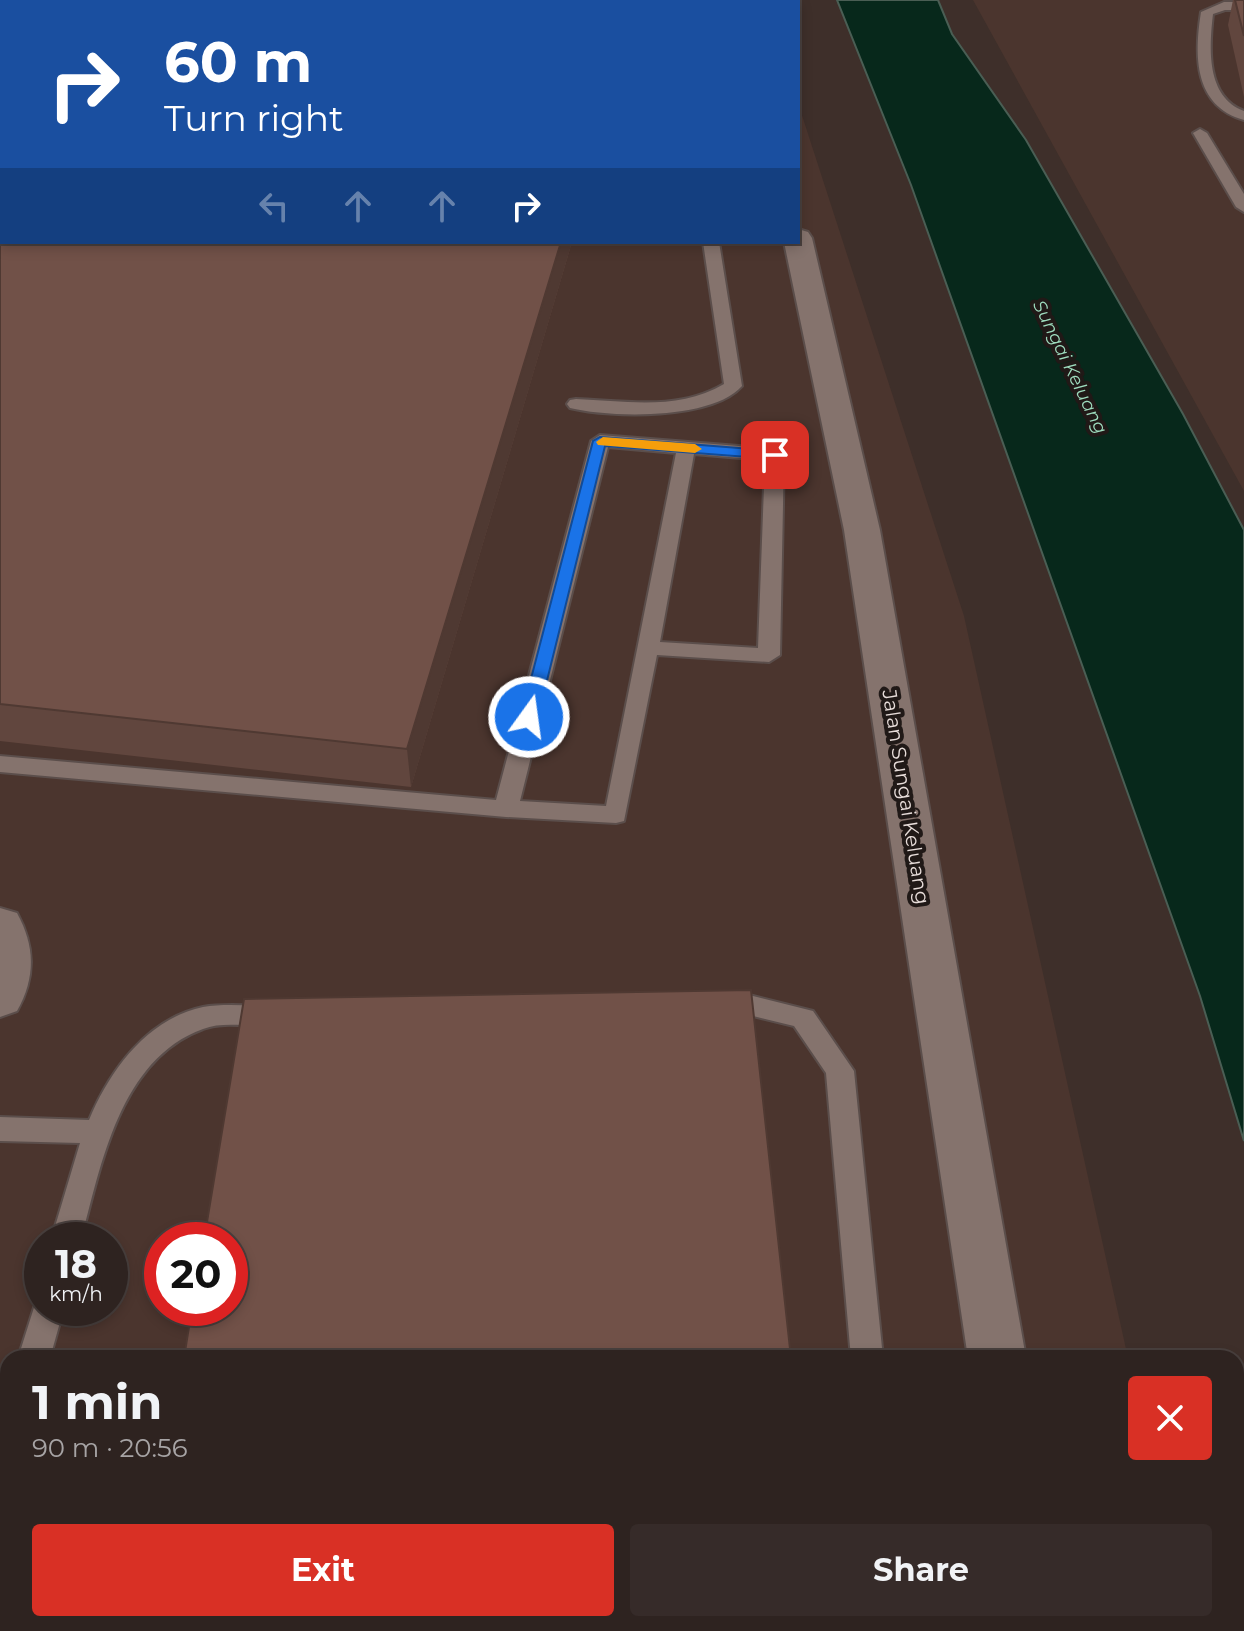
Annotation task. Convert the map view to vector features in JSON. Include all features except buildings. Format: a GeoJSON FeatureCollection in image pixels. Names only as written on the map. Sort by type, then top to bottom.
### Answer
{"type":"FeatureCollection","features":[{"type":"Feature","properties":{"kind":"street","name":"Jalan Sungai Keluang"},"geometry":{"type":"LineString","coordinates":[[799,244],[862,530],[996,1350]]}},
{"type":"Feature","properties":{"kind":"street"},"geometry":{"type":"LineString","coordinates":[[0,925],[9,951],[0,998]]}},
{"type":"Feature","properties":{"kind":"lane"},"geometry":{"type":"LineString","coordinates":[[1244,6],[1224,6],[1207,12],[1206,19],[1207,85],[1217,101],[1229,111],[1244,116]]}},
{"type":"Feature","properties":{"kind":"lane"},"geometry":{"type":"LineString","coordinates":[[1206,19],[1231,20]]}},
{"type":"Feature","properties":{"kind":"lane"},"geometry":{"type":"LineString","coordinates":[[1200,133],[1244,207]]}},
{"type":"Feature","properties":{"kind":"lane"},"geometry":{"type":"LineString","coordinates":[[576,404],[693,405],[716,399],[733,386],[711,244]]}},
{"type":"Feature","properties":{"kind":"lane"},"geometry":{"type":"LineString","coordinates":[[506,809],[600,441],[775,455],[769,655],[648,648]]}},
{"type":"Feature","properties":{"kind":"lane"},"geometry":{"type":"LineString","coordinates":[[0,764],[506,809],[616,815],[686,448]]}},
{"type":"Feature","properties":{"kind":"lane"},"geometry":{"type":"LineString","coordinates":[[702,1006],[749,1005],[803,1018],[840,1071],[866,1350]]}},
{"type":"Feature","properties":{"kind":"lane"},"geometry":{"type":"LineString","coordinates":[[71,1222],[96,1132],[130,1073],[151,1044],[200,1018],[294,1016]]}},
{"type":"Feature","properties":{"kind":"lane"},"geometry":{"type":"LineString","coordinates":[[0,1129],[96,1132]]}},
{"type":"Feature","properties":{"kind":"lane"},"geometry":{"type":"LineString","coordinates":[[36,1350],[43,1326]]}},
{"type":"Feature","properties":{"kind":"shaded area"},"geometry":{"type":"Polygon","coordinates":[[[973,0],[1244,0],[1244,491],[973,0]]]}},
{"type":"Feature","properties":{"kind":"shaded area"},"geometry":{"type":"Polygon","coordinates":[[[800,109],[964,616],[1126,1350],[0,1350],[0,244],[800,244],[800,109]]]}},
{"type":"Feature","properties":{"kind":"water","name":"Sungai Keluang"},"geometry":{"type":"Polygon","coordinates":[[[837,0],[938,0],[952,34],[1026,140],[1183,414],[1244,530],[1244,1141],[1200,996],[911,185],[837,0]]]}},
{"type":"Feature","properties":{"kind":"slow traffic"},"geometry":{"type":"LineString","coordinates":[[603,442],[695,449]]}},
{"type":"Feature","properties":{"kind":"route"},"geometry":{"type":"LineString","coordinates":[[529,717],[600,441],[775,455]]}}]}
